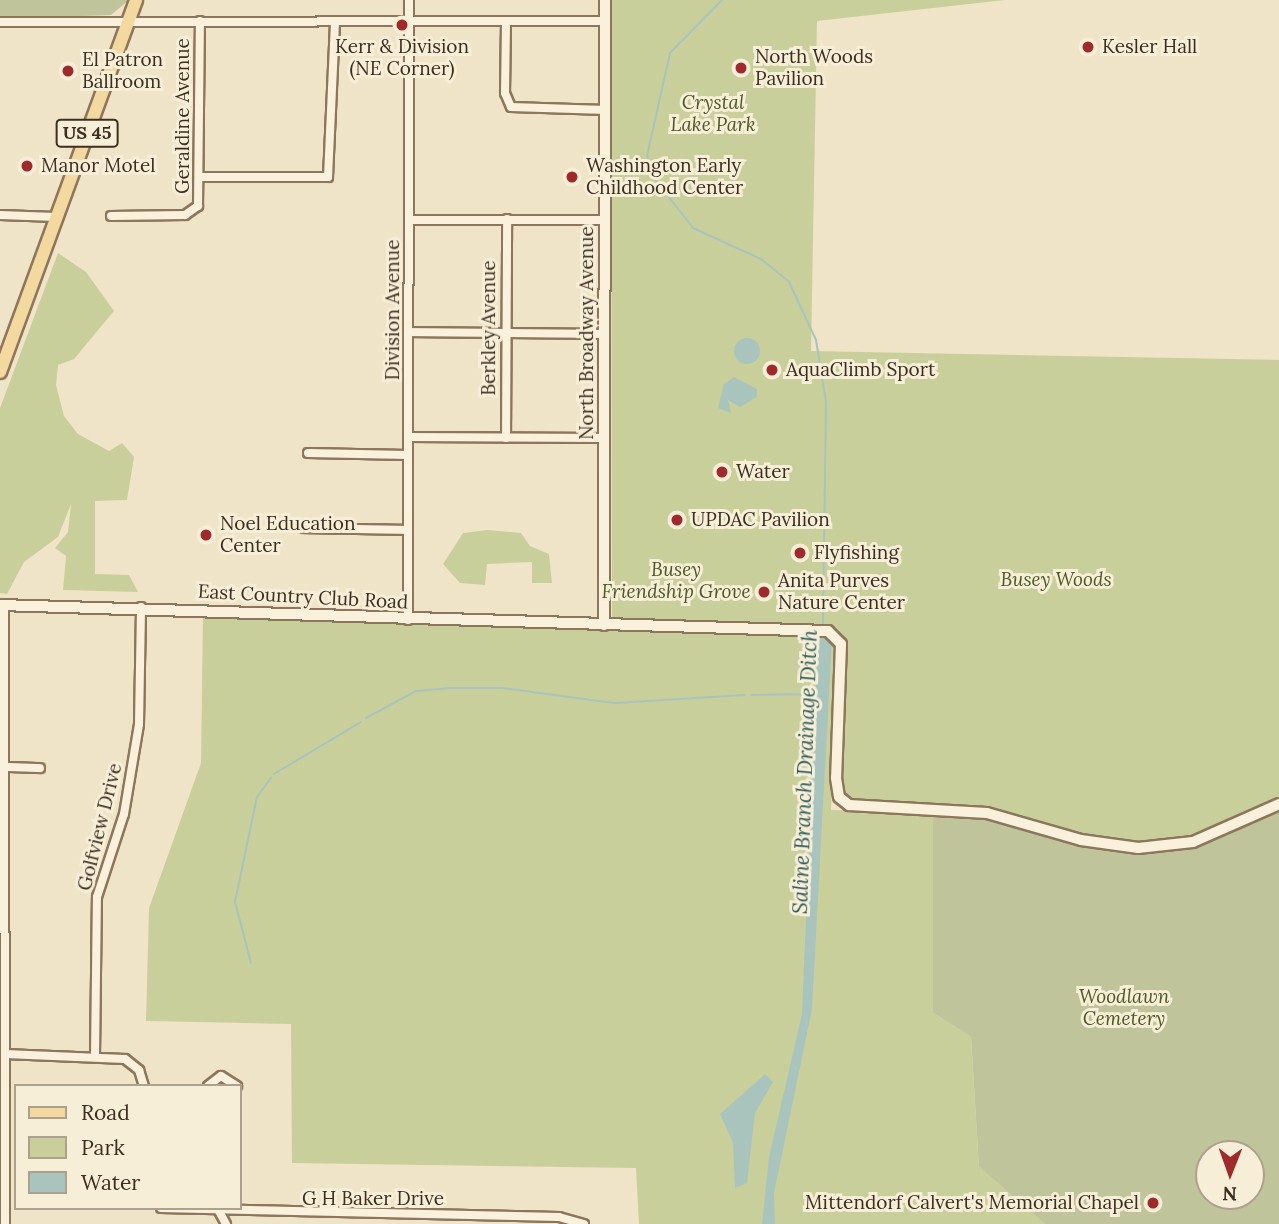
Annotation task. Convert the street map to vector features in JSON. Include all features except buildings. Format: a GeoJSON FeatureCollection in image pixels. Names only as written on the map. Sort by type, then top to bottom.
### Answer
{"type":"FeatureCollection","features":[{"type":"Feature","properties":{"kind":"main road","name":"US 45"},"geometry":{"type":"LineString","coordinates":[[0,372],[136,0]]}},
{"type":"Feature","properties":{"kind":"street","name":"Division Avenue"},"geometry":{"type":"LineString","coordinates":[[408,620],[409,0]]}},
{"type":"Feature","properties":{"kind":"street","name":"North Broadway Avenue"},"geometry":{"type":"LineString","coordinates":[[604,625],[605,0]]}},
{"type":"Feature","properties":{"kind":"street","name":"Geraldine Avenue"},"geometry":{"type":"LineString","coordinates":[[111,216],[195,210],[200,177],[200,21]]}},
{"type":"Feature","properties":{"kind":"street"},"geometry":{"type":"LineString","coordinates":[[0,22],[605,21]]}},
{"type":"Feature","properties":{"kind":"street"},"geometry":{"type":"LineString","coordinates":[[506,22],[505,93],[511,107],[606,110]]}},
{"type":"Feature","properties":{"kind":"street"},"geometry":{"type":"LineString","coordinates":[[200,177],[328,177],[335,23]]}},
{"type":"Feature","properties":{"kind":"street"},"geometry":{"type":"LineString","coordinates":[[0,215],[56,217]]}},
{"type":"Feature","properties":{"kind":"street","name":"Berkley Avenue"},"geometry":{"type":"LineString","coordinates":[[506,438],[507,219]]}},
{"type":"Feature","properties":{"kind":"street"},"geometry":{"type":"LineString","coordinates":[[409,220],[604,220]]}},
{"type":"Feature","properties":{"kind":"street"},"geometry":{"type":"LineString","coordinates":[[408,332],[604,334]]}},
{"type":"Feature","properties":{"kind":"street"},"geometry":{"type":"LineString","coordinates":[[408,437],[604,438]]}},
{"type":"Feature","properties":{"kind":"street"},"geometry":{"type":"LineString","coordinates":[[308,453],[408,455]]}},
{"type":"Feature","properties":{"kind":"street"},"geometry":{"type":"LineString","coordinates":[[304,528],[407,530]]}},
{"type":"Feature","properties":{"kind":"street"},"geometry":{"type":"LineString","coordinates":[[2,605],[6,767],[5,1224]]}},
{"type":"Feature","properties":{"kind":"street","name":"East Country Club Road"},"geometry":{"type":"LineString","coordinates":[[2,605],[141,607],[408,620],[822,630],[841,644],[836,778],[839,797],[849,805],[987,813],[1138,849],[1203,839],[1279,804]]}},
{"type":"Feature","properties":{"kind":"street","name":"Golfview Drive"},"geometry":{"type":"LineString","coordinates":[[94,1056],[97,897],[124,814],[139,724],[141,607]]}},
{"type":"Feature","properties":{"kind":"street"},"geometry":{"type":"LineString","coordinates":[[6,767],[40,768]]}},
{"type":"Feature","properties":{"kind":"street"},"geometry":{"type":"LineString","coordinates":[[5,1054],[94,1056],[131,1062],[144,1084]]}},
{"type":"Feature","properties":{"kind":"street"},"geometry":{"type":"LineString","coordinates":[[211,1084],[221,1076],[234,1084]]}},
{"type":"Feature","properties":{"kind":"street","name":"G H Baker Drive"},"geometry":{"type":"LineString","coordinates":[[200,1210],[559,1217],[584,1224]]}},
{"type":"Feature","properties":{"kind":"street"},"geometry":{"type":"LineString","coordinates":[[219,1211],[226,1224]]}},
{"type":"Feature","properties":{"kind":"green space"},"geometry":{"type":"Polygon","coordinates":[[[0,0],[129,0],[111,15],[0,19],[0,0]]]}},
{"type":"Feature","properties":{"kind":"green space","name":"Busey Woods"},"geometry":{"type":"Polygon","coordinates":[[[611,0],[1005,0],[817,21],[811,351],[1279,360],[1279,804],[1221,831],[1138,848],[1006,818],[867,809],[839,797],[838,636],[612,619],[611,0]]]}},
{"type":"Feature","properties":{"kind":"green space"},"geometry":{"type":"Polygon","coordinates":[[[58,253],[86,272],[114,311],[74,359],[58,365],[56,385],[64,416],[78,434],[109,451],[122,443],[134,457],[127,500],[95,501],[95,574],[129,575],[138,592],[63,590],[66,556],[55,548],[68,532],[71,504],[58,537],[24,562],[7,594],[0,593],[0,408],[58,253]]]}},
{"type":"Feature","properties":{"kind":"green space"},"geometry":{"type":"Polygon","coordinates":[[[487,530],[521,533],[530,546],[549,554],[552,583],[532,583],[532,562],[487,564],[485,585],[460,583],[443,564],[463,533],[487,530]]]}},
{"type":"Feature","properties":{"kind":"green space"},"geometry":{"type":"Polygon","coordinates":[[[203,612],[830,636],[837,645],[831,810],[933,813],[933,1013],[971,1037],[979,1167],[1045,1224],[639,1224],[636,1168],[292,1163],[291,1024],[146,1021],[149,908],[201,763],[203,612]]]}},
{"type":"Feature","properties":{"kind":"green space","name":"Woodlawn Cemetery"},"geometry":{"type":"Polygon","coordinates":[[[1279,808],[1279,1224],[1045,1224],[979,1167],[971,1037],[933,1013],[933,813],[988,817],[1084,845],[1142,852],[1206,841],[1279,808]]]}},
{"type":"Feature","properties":{"kind":"water"},"geometry":{"type":"Polygon","coordinates":[[[747,338],[756,342],[760,351],[756,360],[747,364],[738,360],[734,351],[738,342],[747,338]]]}},
{"type":"Feature","properties":{"kind":"water"},"geometry":{"type":"Polygon","coordinates":[[[734,377],[757,389],[757,397],[740,407],[728,400],[731,413],[718,408],[724,384],[734,377]]]}},
{"type":"Feature","properties":{"kind":"water"},"geometry":{"type":"Polygon","coordinates":[[[818,635],[832,638],[812,1009],[774,1193],[775,1224],[762,1224],[769,1157],[802,1014],[818,635]]]}},
{"type":"Feature","properties":{"kind":"water"},"geometry":{"type":"Polygon","coordinates":[[[765,1074],[773,1082],[755,1113],[747,1183],[735,1188],[733,1143],[720,1114],[765,1074]]]}},
{"type":"Feature","properties":{"kind":"waterway","name":"Saline Branch Drainage Ditch"},"geometry":{"type":"LineString","coordinates":[[722,0],[670,53],[647,156],[654,178],[693,228],[761,259],[789,282],[816,340],[826,402],[823,626]]}},
{"type":"Feature","properties":{"kind":"waterway"},"geometry":{"type":"LineString","coordinates":[[366,718],[416,691],[448,688],[502,688],[614,703],[745,695]]}},
{"type":"Feature","properties":{"kind":"waterway"},"geometry":{"type":"LineString","coordinates":[[751,695],[816,694]]}},
{"type":"Feature","properties":{"kind":"waterway"},"geometry":{"type":"LineString","coordinates":[[274,774],[361,722]]}},
{"type":"Feature","properties":{"kind":"waterway"},"geometry":{"type":"LineString","coordinates":[[251,963],[235,902],[257,797],[271,778]]}},
{"type":"Feature","properties":{"kind":"place","name":"Kerr & Division (NE Corner)"},"geometry":{"type":"Point","coordinates":[402,25]}},
{"type":"Feature","properties":{"kind":"place","name":"Kesler Hall"},"geometry":{"type":"Point","coordinates":[1088,47]}},
{"type":"Feature","properties":{"kind":"place","name":"North Woods Pavilion"},"geometry":{"type":"Point","coordinates":[741,68]}},
{"type":"Feature","properties":{"kind":"place","name":"El Patron Ballroom"},"geometry":{"type":"Point","coordinates":[68,71]}},
{"type":"Feature","properties":{"kind":"place","name":"Manor Motel"},"geometry":{"type":"Point","coordinates":[27,166]}},
{"type":"Feature","properties":{"kind":"place","name":"Washington Early Childhood Center"},"geometry":{"type":"Point","coordinates":[572,177]}},
{"type":"Feature","properties":{"kind":"place","name":"AquaClimb Sport"},"geometry":{"type":"Point","coordinates":[772,370]}},
{"type":"Feature","properties":{"kind":"place","name":"Water"},"geometry":{"type":"Point","coordinates":[722,472]}},
{"type":"Feature","properties":{"kind":"place","name":"UPDAC Pavilion"},"geometry":{"type":"Point","coordinates":[677,520]}},
{"type":"Feature","properties":{"kind":"place","name":"Noel Education Center"},"geometry":{"type":"Point","coordinates":[206,535]}},
{"type":"Feature","properties":{"kind":"place","name":"Flyfishing"},"geometry":{"type":"Point","coordinates":[800,553]}},
{"type":"Feature","properties":{"kind":"place","name":"Anita Purves Nature Center"},"geometry":{"type":"Point","coordinates":[764,592]}},
{"type":"Feature","properties":{"kind":"place","name":"Mittendorf Calvert's Memorial Chapel"},"geometry":{"type":"Point","coordinates":[1153,1203]}},
{"type":"Feature","properties":{"kind":"park label","name":"Crystal Lake Park"},"geometry":{"type":"Point","coordinates":[713,114]}},
{"type":"Feature","properties":{"kind":"park label","name":"Busey Friendship Grove"},"geometry":{"type":"Point","coordinates":[676,581]}}]}
